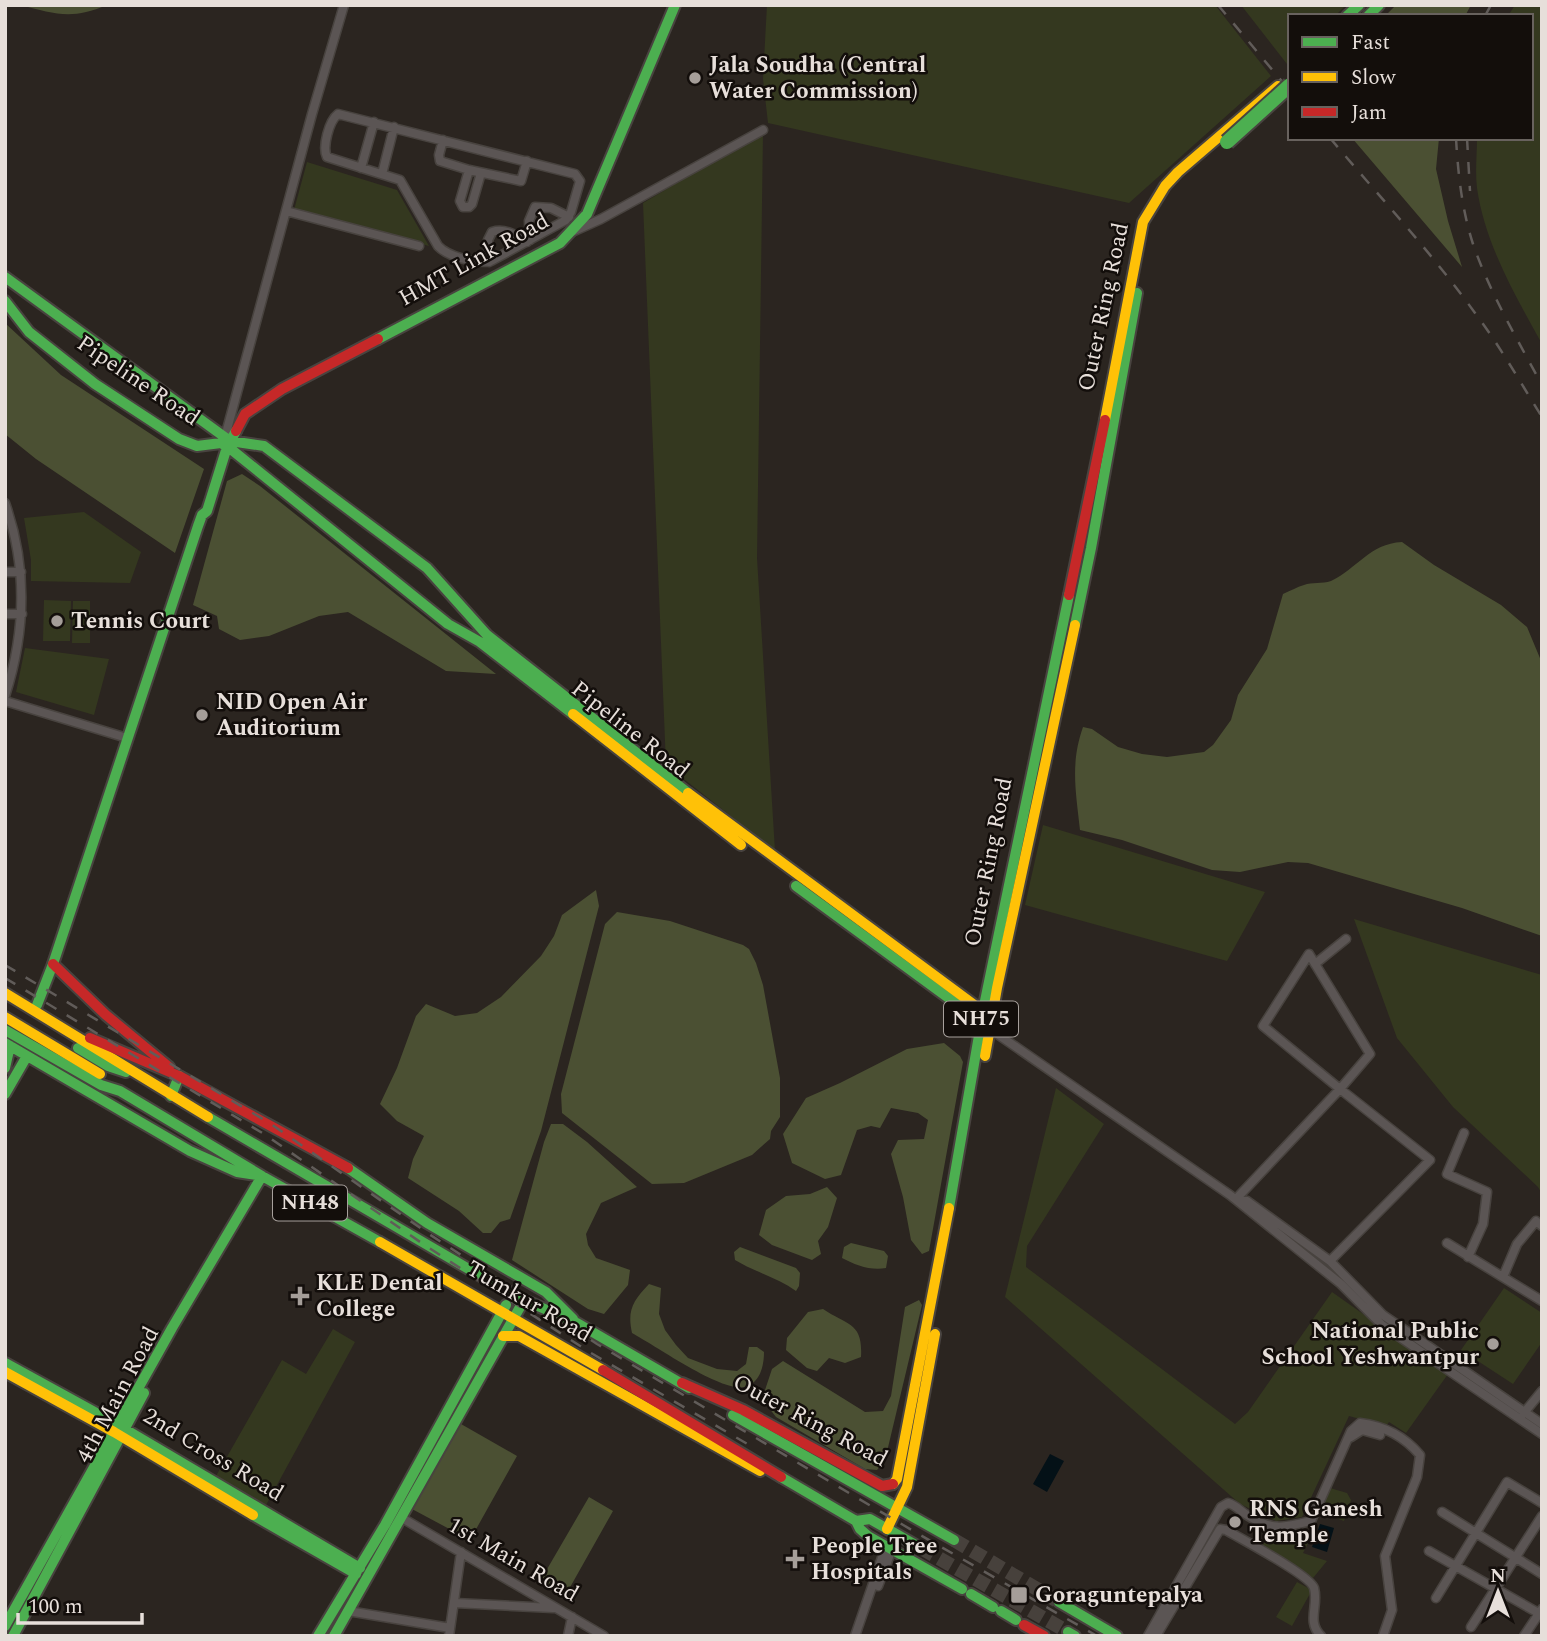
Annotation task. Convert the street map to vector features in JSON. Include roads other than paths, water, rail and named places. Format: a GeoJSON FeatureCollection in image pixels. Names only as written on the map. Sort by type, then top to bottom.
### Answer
{"type":"FeatureCollection","features":[{"type":"Feature","properties":{"kind":"main road","name":"HMT Link Road"},"geometry":{"type":"LineString","coordinates":[[37,1005],[53,964],[226,442],[245,414],[282,389],[560,243],[587,214],[675,5]]}},
{"type":"Feature","properties":{"kind":"main road","name":"Outer Ring Road"},"geometry":{"type":"LineString","coordinates":[[682,1383],[743,1410],[882,1486],[892,1484],[897,1479],[986,1024],[1091,548],[1148,233],[1156,209],[1170,190],[1288,78]]}},
{"type":"Feature","properties":{"kind":"main road","name":"Outer Ring Road"},"geometry":{"type":"LineString","coordinates":[[1224,139],[1288,87]]}},
{"type":"Feature","properties":{"kind":"main road","name":"Pipeline Road"},"geometry":{"type":"LineString","coordinates":[[5,277],[226,442],[448,624],[480,642],[728,834],[948,992],[973,1004],[986,1024]]}},
{"type":"Feature","properties":{"kind":"main road","name":"Pipeline Road"},"geometry":{"type":"LineString","coordinates":[[5,301],[29,332],[95,384],[178,439],[197,446],[226,442],[264,446],[427,568],[487,635],[734,830],[948,992]]}},
{"type":"Feature","properties":{"kind":"main road"},"geometry":{"type":"LineString","coordinates":[[53,964],[106,1015],[179,1076]]}},
{"type":"Feature","properties":{"kind":"main road"},"geometry":{"type":"LineString","coordinates":[[5,985],[85,1036],[179,1076],[337,1161],[427,1223],[546,1292],[578,1323]]}},
{"type":"Feature","properties":{"kind":"main road","name":"NH48"},"geometry":{"type":"LineString","coordinates":[[5,993],[114,1058],[171,1096]]}},
{"type":"Feature","properties":{"kind":"main road"},"geometry":{"type":"LineString","coordinates":[[5,1004],[28,1025],[107,1078],[120,1091]]}},
{"type":"Feature","properties":{"kind":"main road"},"geometry":{"type":"LineString","coordinates":[[5,1017],[28,1025],[108,1066],[138,1076]]}},
{"type":"Feature","properties":{"kind":"main road","name":"Outer Ring Road"},"geometry":{"type":"LineString","coordinates":[[887,1529],[907,1487],[986,1024]]}},
{"type":"Feature","properties":{"kind":"main road","name":"Tumkur Road"},"geometry":{"type":"LineString","coordinates":[[5,1030],[101,1085],[120,1091],[508,1315],[856,1521],[870,1519],[921,1548]]}},
{"type":"Feature","properties":{"kind":"main road"},"geometry":{"type":"LineString","coordinates":[[5,1068],[7,1045],[190,1150],[237,1172],[266,1177]]}},
{"type":"Feature","properties":{"kind":"main road"},"geometry":{"type":"LineString","coordinates":[[5,1094],[27,1056]]}},
{"type":"Feature","properties":{"kind":"main road"},"geometry":{"type":"LineString","coordinates":[[171,1096],[179,1076]]}},
{"type":"Feature","properties":{"kind":"main road","name":"Tumkur Road"},"geometry":{"type":"LineString","coordinates":[[171,1096],[519,1297],[578,1323],[752,1426],[954,1540]]}},
{"type":"Feature","properties":{"kind":"main road","name":"4th Main Road"},"geometry":{"type":"LineString","coordinates":[[5,1626],[266,1177]]}},
{"type":"Feature","properties":{"kind":"main road"},"geometry":{"type":"LineString","coordinates":[[318,1636],[519,1297]]}},
{"type":"Feature","properties":{"kind":"main road"},"geometry":{"type":"LineString","coordinates":[[334,1636],[503,1336],[508,1315]]}},
{"type":"Feature","properties":{"kind":"main road"},"geometry":{"type":"LineString","coordinates":[[546,1338],[560,1316]]}},
{"type":"Feature","properties":{"kind":"main road"},"geometry":{"type":"LineString","coordinates":[[503,1336],[519,1336],[755,1470],[774,1474]]}},
{"type":"Feature","properties":{"kind":"main road","name":"2nd Cross Road"},"geometry":{"type":"LineString","coordinates":[[5,1363],[120,1431],[238,1507],[358,1571]]}},
{"type":"Feature","properties":{"kind":"main road"},"geometry":{"type":"LineString","coordinates":[[5,1372],[120,1431]]}},
{"type":"Feature","properties":{"kind":"main road","name":"4th Main Road"},"geometry":{"type":"LineString","coordinates":[[13,1636],[120,1431]]}},
{"type":"Feature","properties":{"kind":"main road"},"geometry":{"type":"LineString","coordinates":[[856,1521],[860,1529],[889,1547],[1044,1636]]}},
{"type":"Feature","properties":{"kind":"main road"},"geometry":{"type":"LineString","coordinates":[[1059,1602],[1117,1636]]}},
{"type":"Feature","properties":{"kind":"street"},"geometry":{"type":"LineString","coordinates":[[226,442],[286,211],[344,5]]}},
{"type":"Feature","properties":{"kind":"street"},"geometry":{"type":"LineString","coordinates":[[338,114],[394,127],[578,175],[580,181],[569,217],[489,262],[442,251],[403,184],[395,178],[330,159],[324,154],[333,118],[338,114]]}},
{"type":"Feature","properties":{"kind":"street"},"geometry":{"type":"LineString","coordinates":[[361,168],[374,122]]}},
{"type":"Feature","properties":{"kind":"street"},"geometry":{"type":"LineString","coordinates":[[382,174],[394,127]]}},
{"type":"Feature","properties":{"kind":"street"},"geometry":{"type":"LineString","coordinates":[[569,234],[763,130]]}},
{"type":"Feature","properties":{"kind":"street"},"geometry":{"type":"LineString","coordinates":[[443,140],[440,161],[469,170],[521,181],[527,161]]}},
{"type":"Feature","properties":{"kind":"street"},"geometry":{"type":"LineString","coordinates":[[469,170],[460,201],[463,208],[472,204],[481,173]]}},
{"type":"Feature","properties":{"kind":"street"},"geometry":{"type":"LineString","coordinates":[[529,241],[529,220],[535,207],[551,208],[569,217]]}},
{"type":"Feature","properties":{"kind":"street"},"geometry":{"type":"LineString","coordinates":[[286,211],[419,246]]}},
{"type":"Feature","properties":{"kind":"street"},"geometry":{"type":"LineString","coordinates":[[489,262],[488,240],[492,232],[499,230],[513,233],[529,241]]}},
{"type":"Feature","properties":{"kind":"street"},"geometry":{"type":"LineString","coordinates":[[513,249],[515,267]]}},
{"type":"Feature","properties":{"kind":"street"},"geometry":{"type":"LineString","coordinates":[[500,256],[515,267]]}},
{"type":"Feature","properties":{"kind":"street"},"geometry":{"type":"LineString","coordinates":[[5,503],[15,533],[21,572],[22,614],[16,659],[5,698],[127,738]]}},
{"type":"Feature","properties":{"kind":"street"},"geometry":{"type":"LineString","coordinates":[[5,536],[15,533]]}},
{"type":"Feature","properties":{"kind":"street"},"geometry":{"type":"LineString","coordinates":[[5,572],[21,572]]}},
{"type":"Feature","properties":{"kind":"street"},"geometry":{"type":"LineString","coordinates":[[5,614],[22,614]]}},
{"type":"Feature","properties":{"kind":"street"},"geometry":{"type":"LineString","coordinates":[[1315,964],[1346,939]]}},
{"type":"Feature","properties":{"kind":"street"},"geometry":{"type":"LineString","coordinates":[[1236,1199],[1340,1089],[1370,1054],[1309,954],[1263,1026],[1340,1089],[1430,1160],[1330,1261]]}},
{"type":"Feature","properties":{"kind":"street"},"geometry":{"type":"LineString","coordinates":[[986,1024],[1236,1199],[1341,1284],[1382,1325],[1542,1434]]}},
{"type":"Feature","properties":{"kind":"street"},"geometry":{"type":"LineString","coordinates":[[1464,1133],[1447,1174],[1487,1192],[1483,1224],[1468,1257]]}},
{"type":"Feature","properties":{"kind":"street"},"geometry":{"type":"LineString","coordinates":[[1236,1199],[1247,1201],[1330,1261],[1383,1315],[1542,1424]]}},
{"type":"Feature","properties":{"kind":"street"},"geometry":{"type":"LineString","coordinates":[[1503,1277],[1517,1244],[1536,1221],[1542,1226]]}},
{"type":"Feature","properties":{"kind":"street"},"geometry":{"type":"LineString","coordinates":[[1447,1243],[1542,1301]]}},
{"type":"Feature","properties":{"kind":"street"},"geometry":{"type":"LineString","coordinates":[[1519,1419],[1542,1391]]}},
{"type":"Feature","properties":{"kind":"street"},"geometry":{"type":"LineString","coordinates":[[1156,1636],[1211,1532],[1221,1507],[1228,1503],[1266,1526],[1280,1528],[1311,1521],[1351,1431],[1360,1423],[1399,1434],[1420,1455],[1417,1477],[1385,1556],[1392,1610],[1381,1636]]}},
{"type":"Feature","properties":{"kind":"street"},"geometry":{"type":"LineString","coordinates":[[1346,1441],[1362,1430],[1380,1435]]}},
{"type":"Feature","properties":{"kind":"street"},"geometry":{"type":"LineString","coordinates":[[1436,1598],[1507,1482],[1542,1503]]}},
{"type":"Feature","properties":{"kind":"street"},"geometry":{"type":"LineString","coordinates":[[1442,1512],[1542,1574]]}},
{"type":"Feature","properties":{"kind":"street"},"geometry":{"type":"LineString","coordinates":[[1471,1627],[1542,1516]]}},
{"type":"Feature","properties":{"kind":"street","name":"1st Main Road"},"geometry":{"type":"LineString","coordinates":[[402,1518],[604,1636]]}},
{"type":"Feature","properties":{"kind":"street"},"geometry":{"type":"LineString","coordinates":[[1148,1636],[1211,1532],[1220,1529],[1304,1576],[1314,1588],[1313,1624],[1321,1636]]}},
{"type":"Feature","properties":{"kind":"street"},"geometry":{"type":"LineString","coordinates":[[857,1636],[889,1547]]}},
{"type":"Feature","properties":{"kind":"street"},"geometry":{"type":"LineString","coordinates":[[1429,1551],[1541,1612],[1524,1636]]}},
{"type":"Feature","properties":{"kind":"street"},"geometry":{"type":"LineString","coordinates":[[348,1611],[449,1632],[461,1552]]}},
{"type":"Feature","properties":{"kind":"street"},"geometry":{"type":"LineString","coordinates":[[455,1603],[557,1608]]}},
{"type":"Feature","properties":{"kind":"street"},"geometry":{"type":"LineString","coordinates":[[1381,1636],[1387,1610]]}},
{"type":"Feature","properties":{"kind":"street"},"geometry":{"type":"LineString","coordinates":[[568,1636],[572,1617]]}},
{"type":"Feature","properties":{"kind":"tunnel"},"geometry":{"type":"LineString","coordinates":[[954,1540],[1059,1602]]}},
{"type":"Feature","properties":{"kind":"tunnel"},"geometry":{"type":"LineString","coordinates":[[921,1548],[1068,1632]]}},
{"type":"Feature","properties":{"kind":"railway"},"geometry":{"type":"LineString","coordinates":[[1218,5],[1288,89]]}},
{"type":"Feature","properties":{"kind":"railway"},"geometry":{"type":"LineString","coordinates":[[1486,14],[1491,5]]}},
{"type":"Feature","properties":{"kind":"railway"},"geometry":{"type":"LineString","coordinates":[[1332,140],[1458,290],[1493,338],[1542,417]]}},
{"type":"Feature","properties":{"kind":"railway"},"geometry":{"type":"LineString","coordinates":[[1456,140],[1461,192],[1473,244],[1496,298],[1542,385]]}},
{"type":"Feature","properties":{"kind":"railway"},"geometry":{"type":"LineString","coordinates":[[1467,140],[1470,191]]}},
{"type":"Feature","properties":{"kind":"railway"},"geometry":{"type":"LineString","coordinates":[[5,965],[271,1124],[429,1234],[597,1344],[1097,1636]]}},
{"type":"Feature","properties":{"kind":"railway"},"geometry":{"type":"LineString","coordinates":[[5,978],[264,1134],[423,1244],[591,1353],[756,1449]]}},
{"type":"Feature","properties":{"kind":"place","name":"Jala Soudha (Central Water Commission)"},"geometry":{"type":"Point","coordinates":[695,78]}},
{"type":"Feature","properties":{"kind":"place","name":"Tennis Court"},"geometry":{"type":"Point","coordinates":[57,621]}},
{"type":"Feature","properties":{"kind":"place","name":"NID Open Air Auditorium"},"geometry":{"type":"Point","coordinates":[202,715]}},
{"type":"Feature","properties":{"kind":"place","name":"KLE Dental College"},"geometry":{"type":"Point","coordinates":[300,1296]}},
{"type":"Feature","properties":{"kind":"place","name":"National Public School Yeshwantpur"},"geometry":{"type":"Point","coordinates":[1493,1344]}},
{"type":"Feature","properties":{"kind":"place","name":"RNS Ganesh Temple"},"geometry":{"type":"Point","coordinates":[1235,1522]}},
{"type":"Feature","properties":{"kind":"place","name":"People Tree Hospitals"},"geometry":{"type":"Point","coordinates":[795,1559]}},
{"type":"Feature","properties":{"kind":"place","name":"Goraguntepalya"},"geometry":{"type":"Point","coordinates":[1019,1595]}}]}
